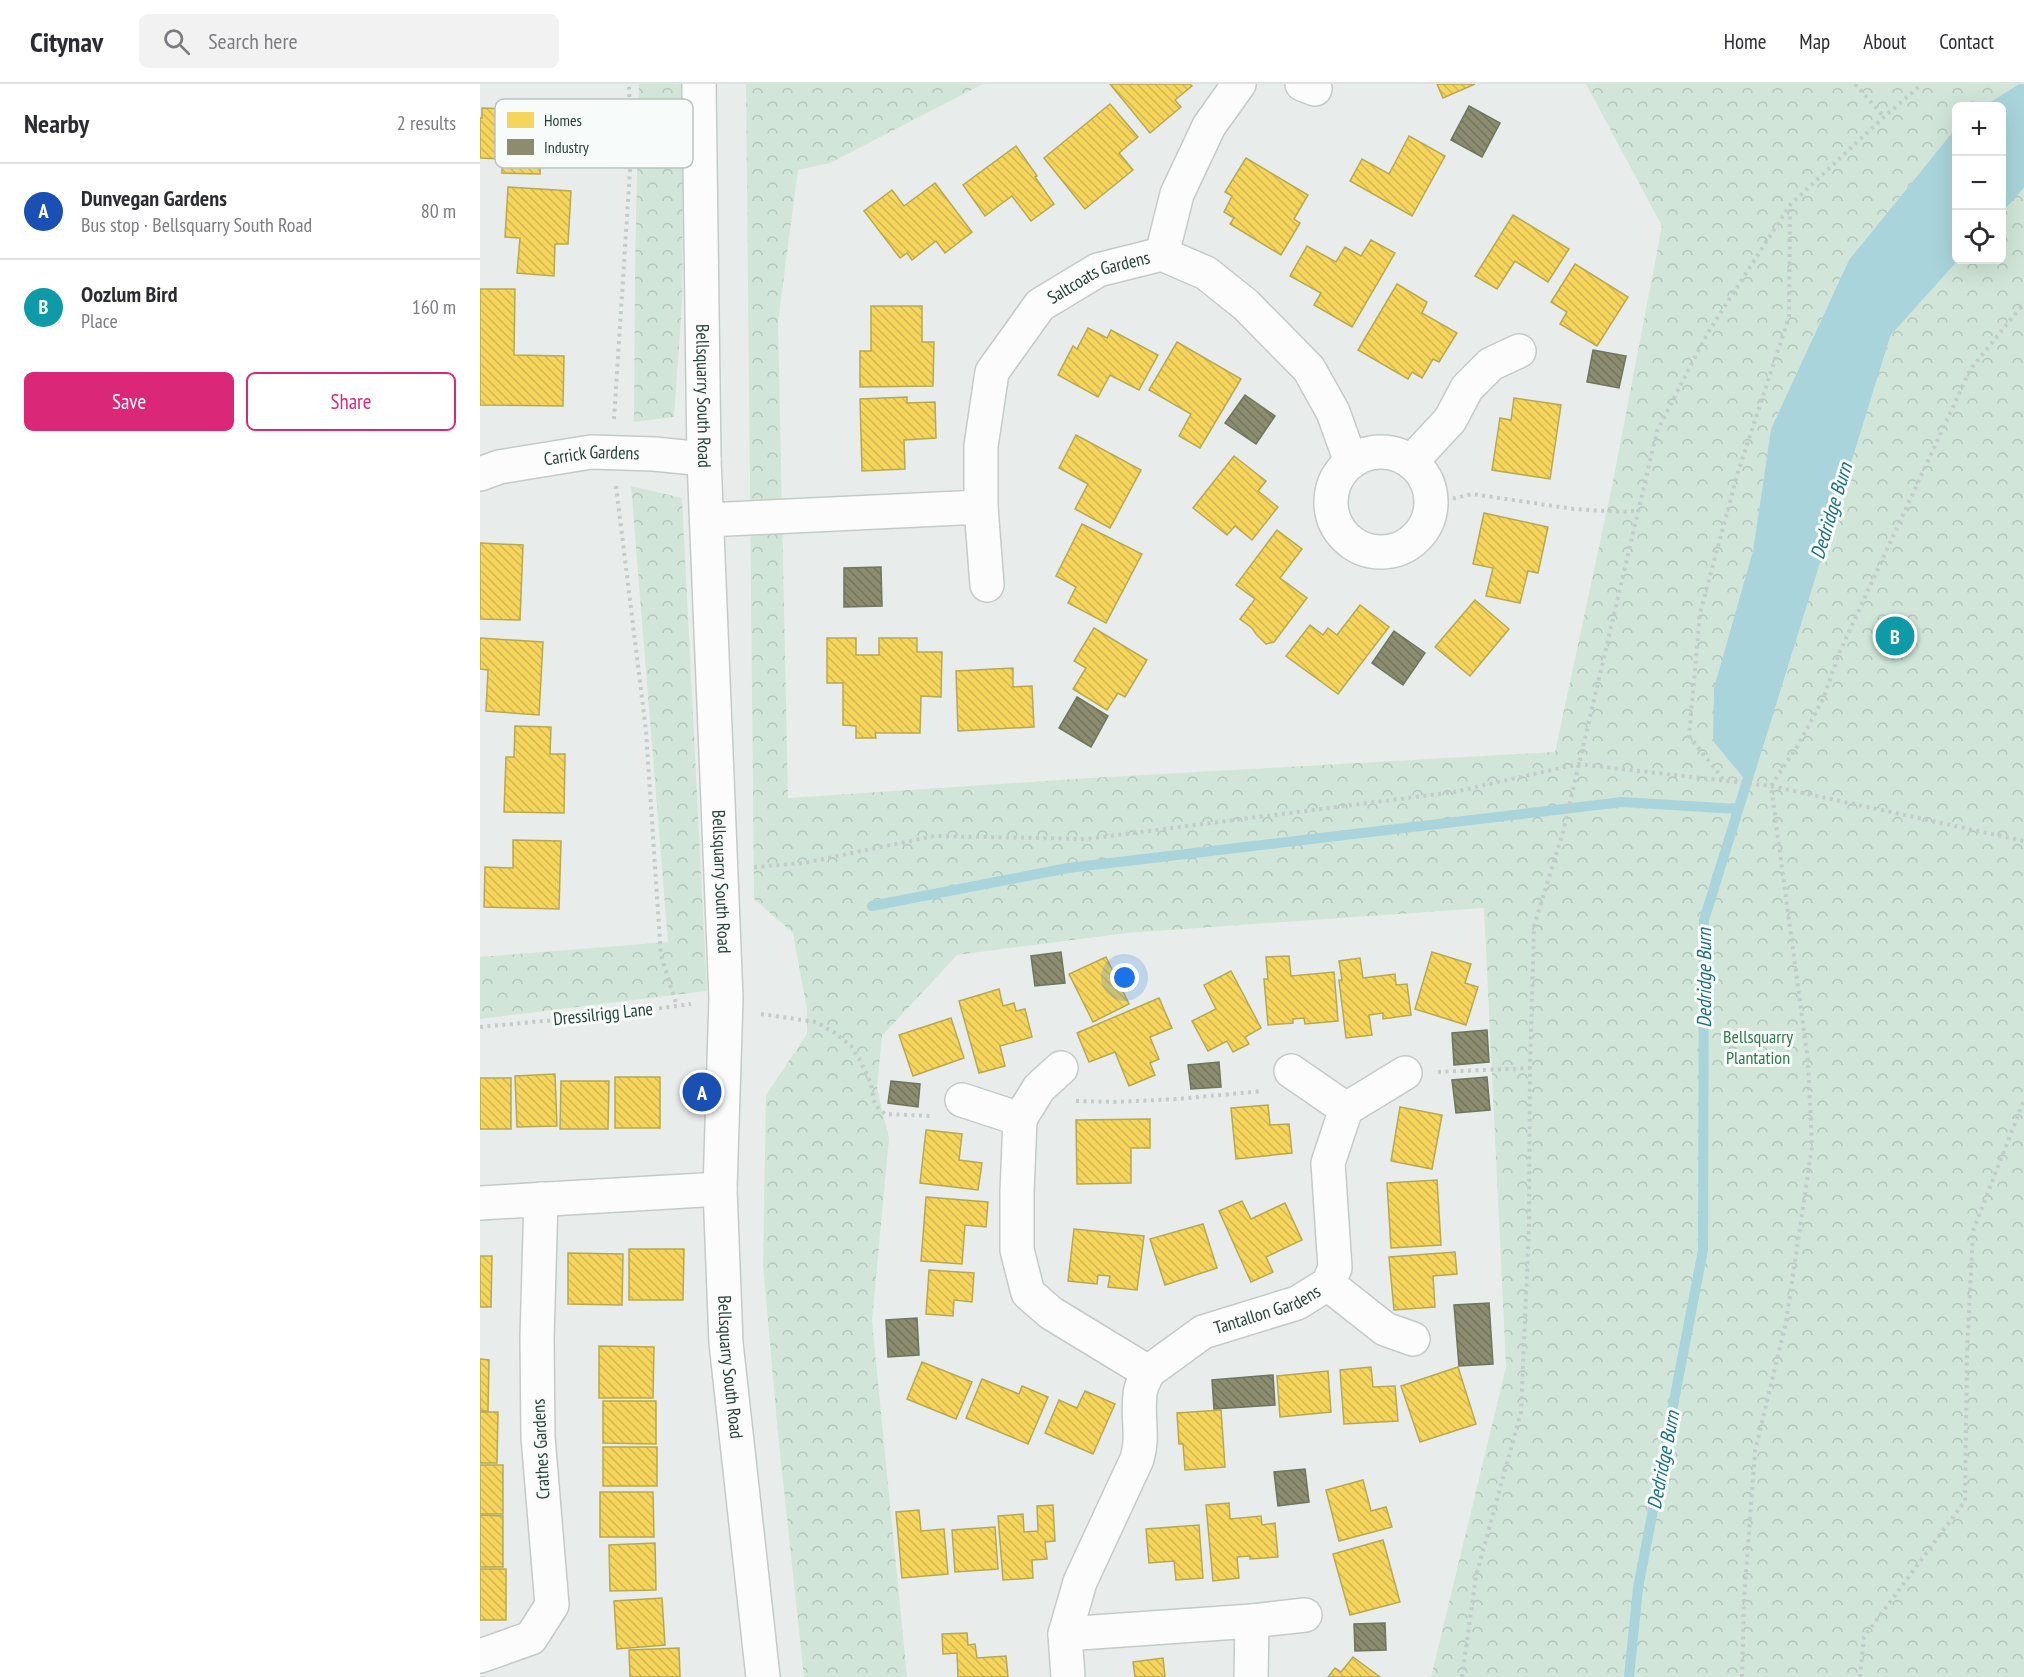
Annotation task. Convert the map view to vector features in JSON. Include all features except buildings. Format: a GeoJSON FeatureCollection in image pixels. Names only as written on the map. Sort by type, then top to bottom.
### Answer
{"type":"FeatureCollection","features":[{"type":"Feature","properties":{"kind":"street","name":"Bellsquarry South Road"},"geometry":{"type":"LineString","coordinates":[[699,84],[704,459],[726,998],[720,1189],[726,1343],[763,1677]]}},
{"type":"Feature","properties":{"kind":"street","name":"Saltcoats Gardens"},"geometry":{"type":"LineString","coordinates":[[1162,254],[1177,194],[1209,126],[1239,84]]}},
{"type":"Feature","properties":{"kind":"street","name":"Saltcoats Gardens"},"geometry":{"type":"LineString","coordinates":[[987,585],[981,507],[981,446],[992,372],[1040,305],[1098,270],[1162,254],[1206,273],[1246,305],[1309,369],[1333,412],[1351,462]]}},
{"type":"Feature","properties":{"kind":"street"},"geometry":{"type":"LineString","coordinates":[[1411,462],[1450,420],[1467,388],[1491,364],[1519,351]]}},
{"type":"Feature","properties":{"kind":"street","name":"Carrick Gardens"},"geometry":{"type":"LineString","coordinates":[[480,474],[499,467],[591,452],[654,454],[704,459]]}},
{"type":"Feature","properties":{"kind":"street"},"geometry":{"type":"LineString","coordinates":[[1382,452],[1397,455],[1411,462],[1422,474],[1429,488],[1431,504],[1427,521],[1418,536],[1405,546],[1389,552],[1372,552],[1356,546],[1343,536],[1335,521],[1331,505],[1333,488],[1340,473],[1351,462],[1365,454],[1382,452]]}},
{"type":"Feature","properties":{"kind":"street"},"geometry":{"type":"LineString","coordinates":[[707,520],[981,507]]}},
{"type":"Feature","properties":{"kind":"street"},"geometry":{"type":"LineString","coordinates":[[1302,1079],[1346,1109],[1405,1073]]}},
{"type":"Feature","properties":{"kind":"street"},"geometry":{"type":"LineString","coordinates":[[1050,1078],[1020,1119],[1017,1250],[1028,1293],[1052,1313],[1148,1372],[1140,1393],[1142,1442],[1137,1459],[1080,1582],[1065,1634],[1068,1677]]}},
{"type":"Feature","properties":{"kind":"street"},"geometry":{"type":"LineString","coordinates":[[969,1102],[1020,1119]]}},
{"type":"Feature","properties":{"kind":"street","name":"Tantallon Gardens"},"geometry":{"type":"LineString","coordinates":[[1148,1372],[1203,1332],[1297,1303],[1328,1284],[1335,1268],[1328,1163],[1346,1109]]}},
{"type":"Feature","properties":{"kind":"street"},"geometry":{"type":"LineString","coordinates":[[480,1203],[720,1189]]}},
{"type":"Feature","properties":{"kind":"street","name":"Crathes Gardens"},"geometry":{"type":"LineString","coordinates":[[480,1656],[531,1638],[552,1605],[538,1437],[537,1338],[541,1199]]}},
{"type":"Feature","properties":{"kind":"street"},"geometry":{"type":"LineString","coordinates":[[1328,1284],[1385,1329],[1413,1339]]}},
{"type":"Feature","properties":{"kind":"street"},"geometry":{"type":"LineString","coordinates":[[1065,1634],[1252,1622],[1305,1615]]}},
{"type":"Feature","properties":{"kind":"street"},"geometry":{"type":"LineString","coordinates":[[1251,1677],[1252,1622]]}},
{"type":"Feature","properties":{"kind":"path"},"geometry":{"type":"LineString","coordinates":[[629,84],[629,99]]}},
{"type":"Feature","properties":{"kind":"path"},"geometry":{"type":"LineString","coordinates":[[1855,84],[1884,117]]}},
{"type":"Feature","properties":{"kind":"path"},"geometry":{"type":"LineString","coordinates":[[1462,1677],[1476,1576],[1521,1412],[1529,1227],[1534,926],[1563,832],[1657,431],[1707,334],[1790,205],[1922,84]]}},
{"type":"Feature","properties":{"kind":"path"},"geometry":{"type":"LineString","coordinates":[[630,168],[612,454],[646,731],[661,956],[677,1006]]}},
{"type":"Feature","properties":{"kind":"path"},"geometry":{"type":"LineString","coordinates":[[1723,780],[1689,736],[1700,613],[1738,472],[1789,317],[1790,205]]}},
{"type":"Feature","properties":{"kind":"path"},"geometry":{"type":"LineString","coordinates":[[1742,1677],[1744,1599],[1755,1451],[1786,1322],[1812,1147],[1808,1061],[1771,786],[1798,745],[1823,699],[1840,651],[1970,370],[2024,303]]}},
{"type":"Feature","properties":{"kind":"path"},"geometry":{"type":"LineString","coordinates":[[1431,504],[1472,494],[1574,509],[1623,512],[1639,510]]}},
{"type":"Feature","properties":{"kind":"path"},"geometry":{"type":"LineString","coordinates":[[721,870],[804,863],[934,836],[1086,839],[1454,792],[1578,764],[1771,786],[2024,841]]}},
{"type":"Feature","properties":{"kind":"path"},"geometry":{"type":"LineString","coordinates":[[726,998],[760,1014],[816,1022],[835,1033],[851,1046],[861,1062],[871,1084],[875,1105],[885,1114],[949,1116],[969,1102]]}},
{"type":"Feature","properties":{"kind":"path","name":"Dressilrigg Lane"},"geometry":{"type":"LineString","coordinates":[[480,1027],[618,1014],[726,998]]}},
{"type":"Feature","properties":{"kind":"path"},"geometry":{"type":"LineString","coordinates":[[1405,1073],[1530,1068]]}},
{"type":"Feature","properties":{"kind":"path"},"geometry":{"type":"LineString","coordinates":[[1050,1078],[1079,1102],[1177,1099],[1302,1079]]}},
{"type":"Feature","properties":{"kind":"path"},"geometry":{"type":"LineString","coordinates":[[1860,1677],[1864,1637],[1965,1501],[1967,1353],[1973,1231],[2024,1100]]}},
{"type":"Feature","properties":{"kind":"green space"},"geometry":{"type":"Polygon","coordinates":[[[639,84],[684,84],[684,99],[639,99],[639,84]]]}},
{"type":"Feature","properties":{"kind":"green space","name":"Bellsquarry Plantation"},"geometry":{"type":"Polygon","coordinates":[[[746,84],[983,84],[830,163],[798,170],[778,322],[788,798],[1090,778],[1555,752],[1612,486],[1662,226],[1586,84],[2019,84],[1990,102],[1952,102],[1952,133],[1849,260],[1771,429],[1753,551],[1747,781],[1886,333],[1952,259],[1952,264],[2006,264],[2006,200],[2024,180],[2024,1677],[1431,1677],[1506,1367],[1484,908],[1127,933],[957,955],[882,1036],[877,1088],[889,1138],[872,1321],[907,1677],[804,1677],[778,1434],[763,1265],[766,1095],[807,1034],[807,1010],[793,933],[754,899],[746,84]]]}},
{"type":"Feature","properties":{"kind":"green space"},"geometry":{"type":"Polygon","coordinates":[[[637,168],[683,168],[682,303],[674,417],[634,422],[637,168]]]}},
{"type":"Feature","properties":{"kind":"green space"},"geometry":{"type":"Polygon","coordinates":[[[631,486],[682,498],[707,991],[480,1019],[480,957],[668,942],[631,486]]]}},
{"type":"Feature","properties":{"kind":"water"},"geometry":{"type":"Polygon","coordinates":[[[2019,84],[2024,84],[2024,180],[2006,200],[2006,102],[1990,102],[2019,84]]]}},
{"type":"Feature","properties":{"kind":"water"},"geometry":{"type":"Polygon","coordinates":[[[1952,133],[1952,260],[1886,334],[1747,782],[1713,741],[1714,688],[1753,551],[1771,429],[1849,260],[1952,133]]]}},
{"type":"Feature","properties":{"kind":"waterway","name":"Dedridge Burn"},"geometry":{"type":"LineString","coordinates":[[2006,200],[2024,180]]}},
{"type":"Feature","properties":{"kind":"waterway","name":"Dedridge Burn"},"geometry":{"type":"LineString","coordinates":[[1629,1677],[1638,1588],[1703,1250],[1704,920],[1886,333],[1952,259]]}},
{"type":"Feature","properties":{"kind":"waterway"},"geometry":{"type":"LineString","coordinates":[[872,906],[1068,868],[1622,802],[1738,809]]}},
{"type":"Feature","properties":{"kind":"place","name":"Oozlum Bird"},"geometry":{"type":"Point","coordinates":[1895,636]}},
{"type":"Feature","properties":{"kind":"place","name":"Dunvegan Gardens"},"geometry":{"type":"Point","coordinates":[702,1092]}}]}
